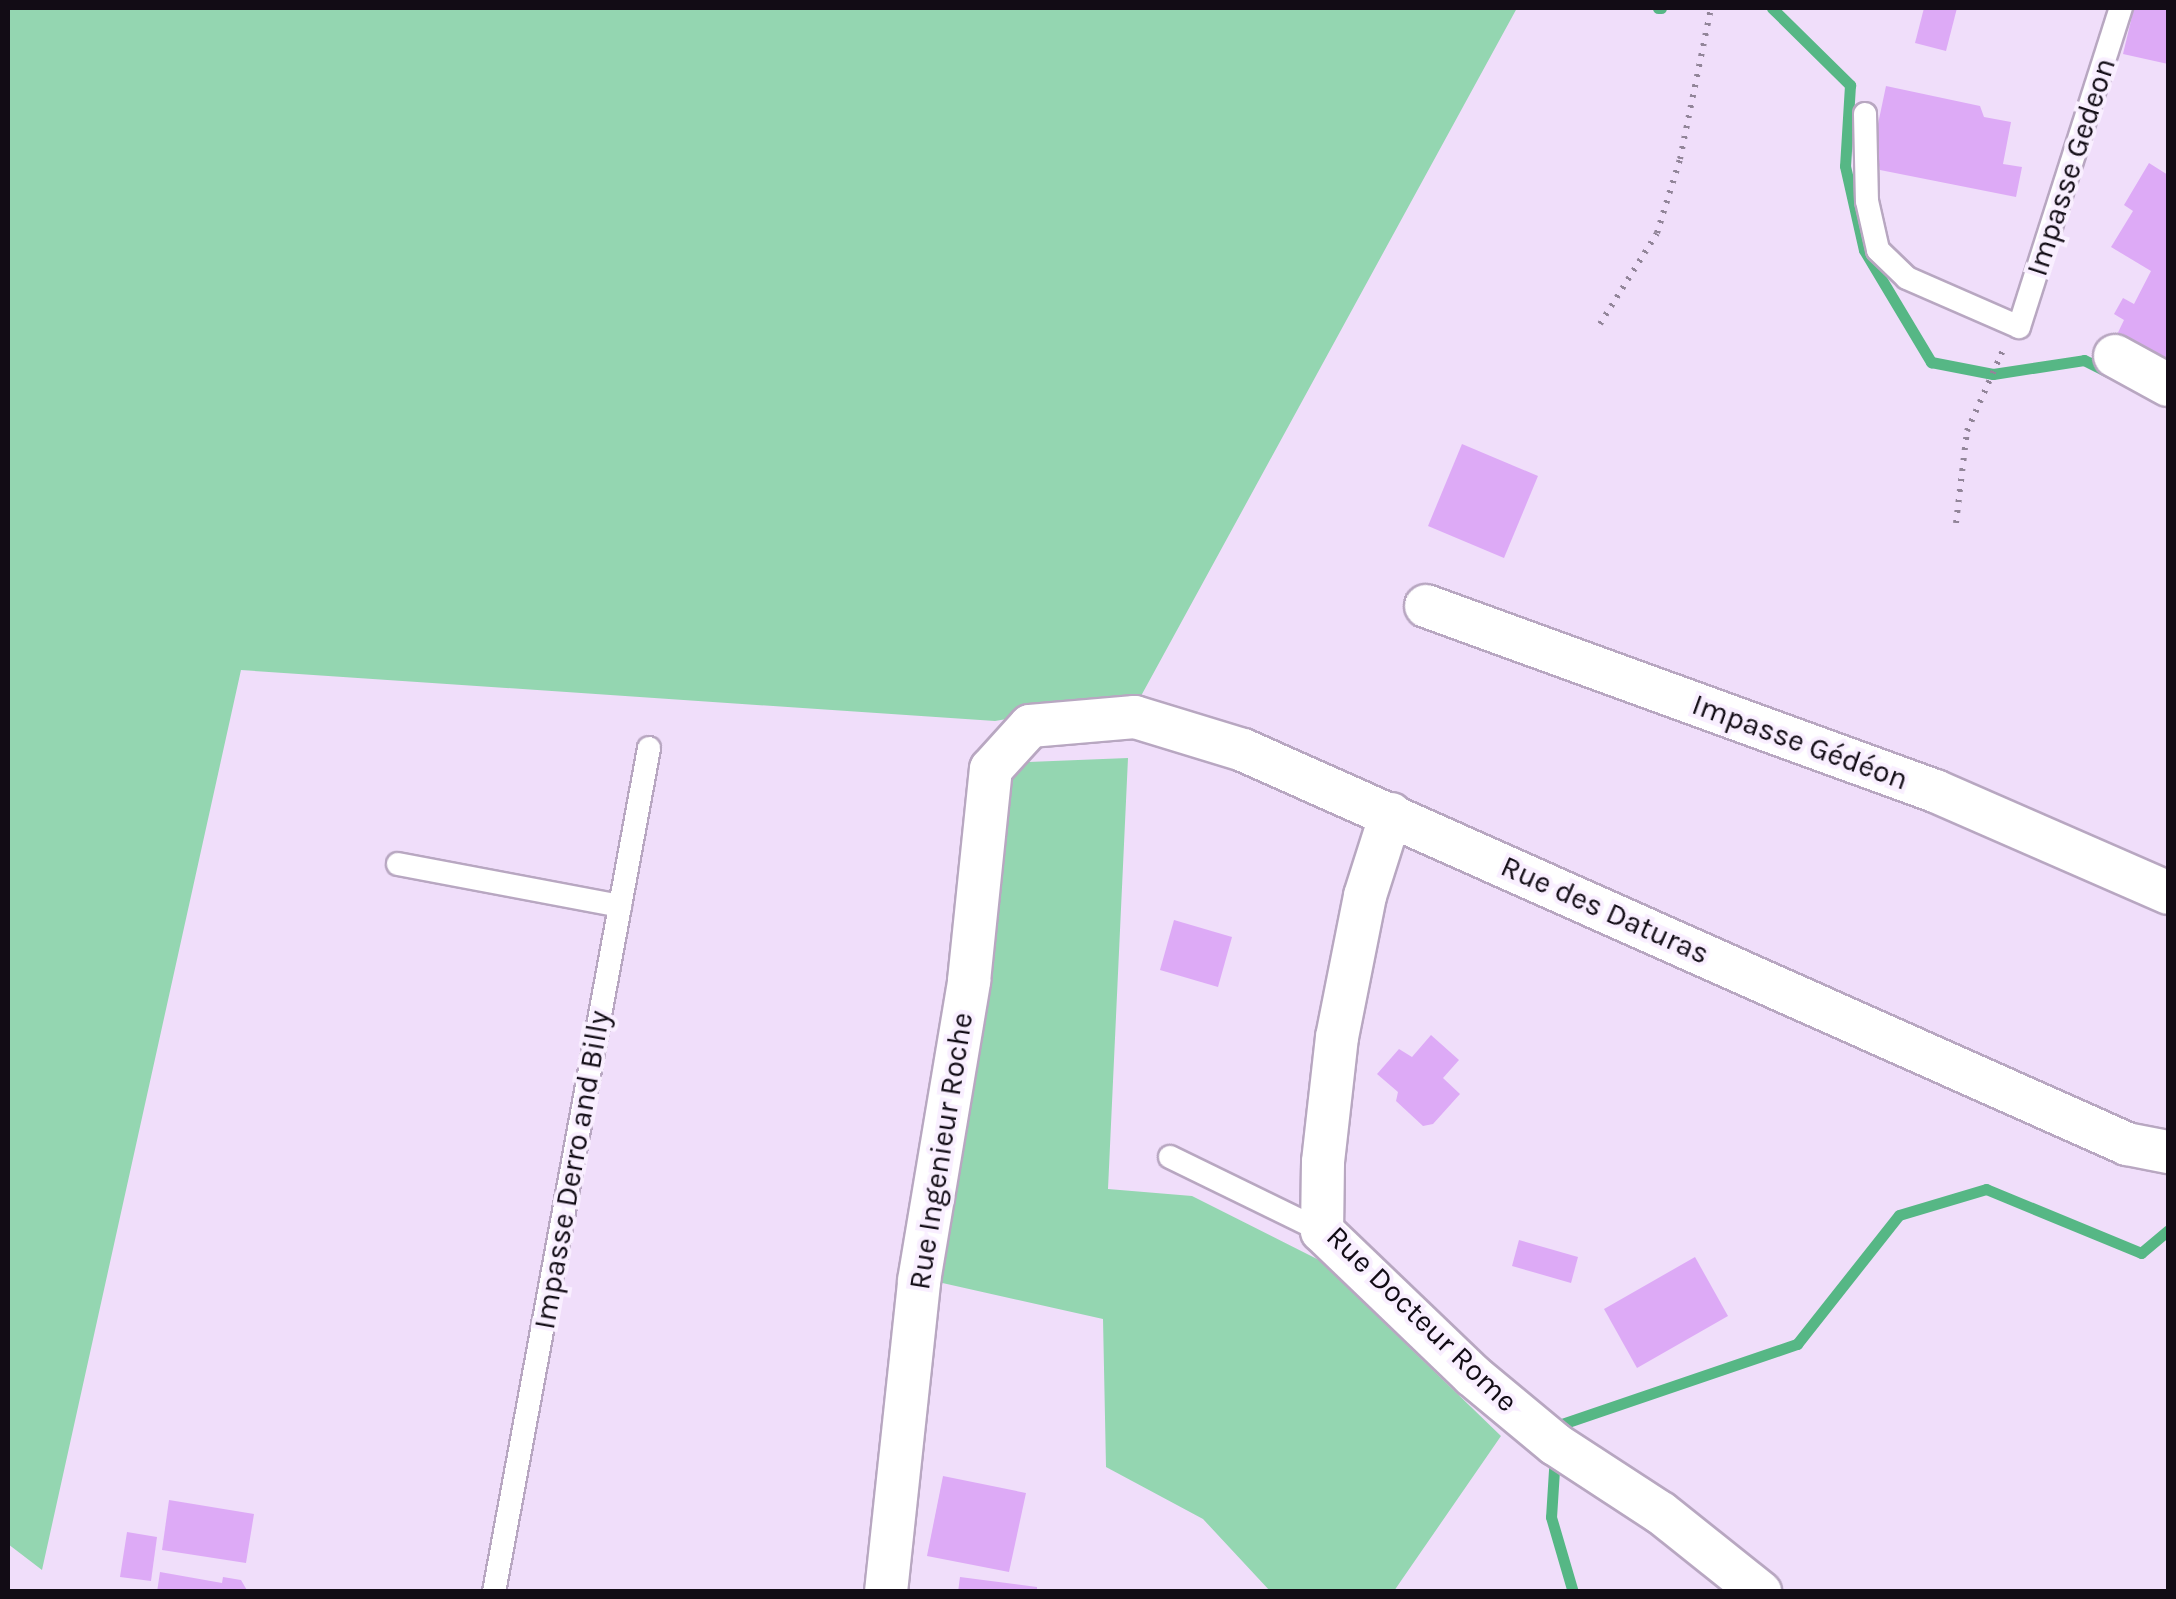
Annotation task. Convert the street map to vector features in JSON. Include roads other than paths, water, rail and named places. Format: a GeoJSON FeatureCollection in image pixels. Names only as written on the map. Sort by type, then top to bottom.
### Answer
{"type":"FeatureCollection","features":[{"type":"Feature","properties":{"kind":"street"},"geometry":{"type":"LineString","coordinates":[[2116,356],[2168,385]]}},
{"type":"Feature","properties":{"kind":"street","name":"Impasse Gédéon"},"geometry":{"type":"LineString","coordinates":[[1426,606],[1935,790],[2168,893]]}},
{"type":"Feature","properties":{"kind":"street","name":"Rue des Daturas"},"geometry":{"type":"LineString","coordinates":[[1030,726],[1135,717],[1244,750],[2127,1144],[2168,1152]]}},
{"type":"Feature","properties":{"kind":"street","name":"Rue Ingenieur Roche"},"geometry":{"type":"LineString","coordinates":[[886,1592],[919,1281],[969,981],[992,769],[1030,726]]}},
{"type":"Feature","properties":{"kind":"street","name":"Rue Docteur Rome"},"geometry":{"type":"LineString","coordinates":[[1391,814],[1365,896],[1337,1037],[1323,1162],[1322,1231],[1472,1376],[1556,1444],[1662,1514],[1760,1592]]}},
{"type":"Feature","properties":{"kind":"lane","name":"Impasse Gedeon"},"geometry":{"type":"LineString","coordinates":[[1864,114],[1867,202],[1878,250],[1907,278],[2019,326],[2121,8]]}},
{"type":"Feature","properties":{"kind":"lane","name":"Impasse Derro and Billy"},"geometry":{"type":"LineString","coordinates":[[494,1592],[649,748]]}},
{"type":"Feature","properties":{"kind":"lane"},"geometry":{"type":"LineString","coordinates":[[398,864],[620,906]]}},
{"type":"Feature","properties":{"kind":"lane"},"geometry":{"type":"LineString","coordinates":[[1170,1157],[1322,1231]]}},
{"type":"Feature","properties":{"kind":"waterway"},"geometry":{"type":"LineString","coordinates":[[1772,8],[1850,85],[1845,166],[1864,250],[1931,362],[1993,374],[2084,360],[2109,373]]}},
{"type":"Feature","properties":{"kind":"waterway"},"geometry":{"type":"LineString","coordinates":[[1556,1431],[1556,1426],[1797,1344],[1899,1215],[1986,1189],[2141,1253],[2168,1230]]}},
{"type":"Feature","properties":{"kind":"waterway"},"geometry":{"type":"LineString","coordinates":[[1555,1454],[1551,1517],[1573,1592]]}}]}
